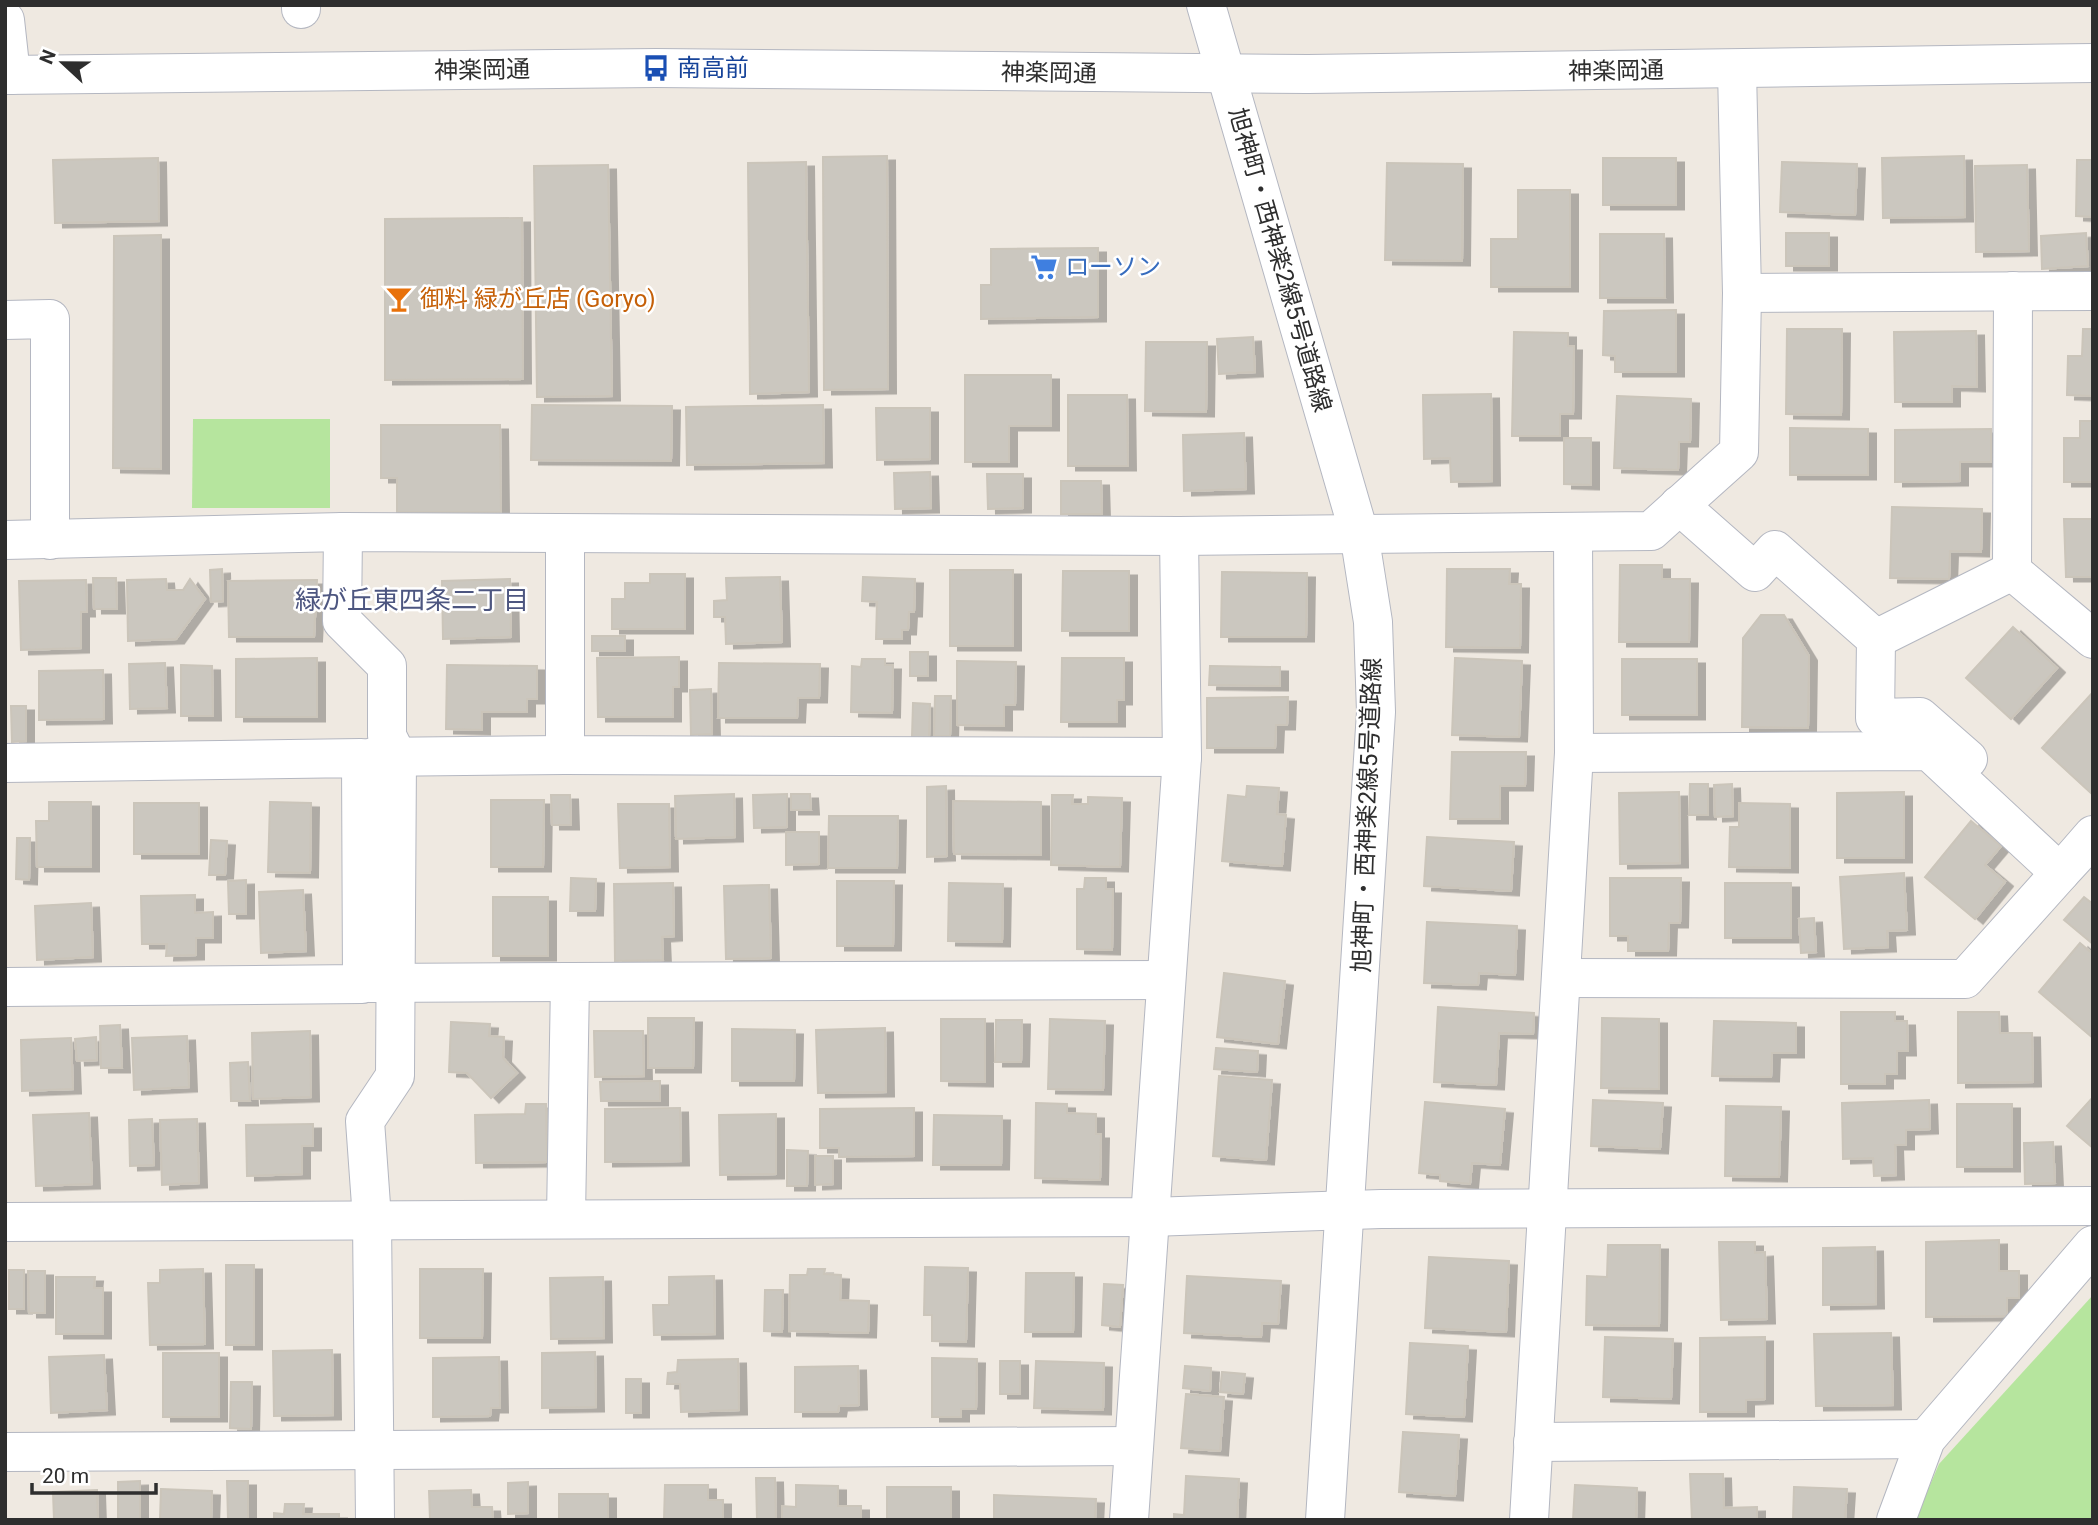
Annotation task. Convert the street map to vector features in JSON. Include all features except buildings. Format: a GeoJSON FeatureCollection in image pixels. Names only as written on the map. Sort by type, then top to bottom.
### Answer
{"type":"FeatureCollection","features":[{"type":"Feature","properties":{"kind":"street","name":"旭神町・西神楽2線5号道路線"},"geometry":{"type":"LineString","coordinates":[[1206,5],[1359,533],[1373,622],[1376,712],[1325,1520]]}},
{"type":"Feature","properties":{"kind":"street"},"geometry":{"type":"LineString","coordinates":[[5,20],[8,75]]}},
{"type":"Feature","properties":{"kind":"street","name":"神楽岡通"},"geometry":{"type":"LineString","coordinates":[[8,75],[656,68],[1226,74],[1737,70],[2093,63]]}},
{"type":"Feature","properties":{"kind":"street"},"geometry":{"type":"LineString","coordinates":[[5,540],[343,532],[1179,536],[1651,531],[1739,452],[1742,293],[1737,70]]}},
{"type":"Feature","properties":{"kind":"street"},"geometry":{"type":"LineString","coordinates":[[2013,291],[2012,570],[2093,639]]}},
{"type":"Feature","properties":{"kind":"street"},"geometry":{"type":"LineString","coordinates":[[1742,293],[2093,291]]}},
{"type":"Feature","properties":{"kind":"street"},"geometry":{"type":"LineString","coordinates":[[5,320],[50,319],[50,540]]}},
{"type":"Feature","properties":{"kind":"street"},"geometry":{"type":"LineString","coordinates":[[1679,505],[1755,572],[1775,550],[1875,639],[1875,718],[1920,718],[2080,849]]}},
{"type":"Feature","properties":{"kind":"street"},"geometry":{"type":"LineString","coordinates":[[343,532],[342,621],[387,666],[387,736],[379,757],[379,983],[395,1076],[366,1121],[372,1219],[375,1520]]}},
{"type":"Feature","properties":{"kind":"street"},"geometry":{"type":"LineString","coordinates":[[1530,1520],[1545,1211],[1574,753],[1573,533]]}},
{"type":"Feature","properties":{"kind":"street"},"geometry":{"type":"LineString","coordinates":[[565,534],[565,755]]}},
{"type":"Feature","properties":{"kind":"street"},"geometry":{"type":"LineString","coordinates":[[1129,1520],[1151,1217],[1164,980],[1182,757],[1179,536]]}},
{"type":"Feature","properties":{"kind":"street"},"geometry":{"type":"LineString","coordinates":[[1875,639],[2012,570]]}},
{"type":"Feature","properties":{"kind":"street"},"geometry":{"type":"LineString","coordinates":[[1574,753],[1929,751],[2080,849]]}},
{"type":"Feature","properties":{"kind":"street"},"geometry":{"type":"LineString","coordinates":[[5,763],[565,755],[1182,757]]}},
{"type":"Feature","properties":{"kind":"street"},"geometry":{"type":"LineString","coordinates":[[1561,978],[1965,979],[2080,849]]}},
{"type":"Feature","properties":{"kind":"street"},"geometry":{"type":"LineString","coordinates":[[5,987],[1164,980]]}},
{"type":"Feature","properties":{"kind":"street"},"geometry":{"type":"LineString","coordinates":[[566,1217],[570,982]]}},
{"type":"Feature","properties":{"kind":"street"},"geometry":{"type":"LineString","coordinates":[[5,1222],[566,1217],[1151,1217],[1346,1211],[2093,1206]]}},
{"type":"Feature","properties":{"kind":"street"},"geometry":{"type":"LineString","coordinates":[[1896,1520],[1926,1439],[2093,1245]]}},
{"type":"Feature","properties":{"kind":"street"},"geometry":{"type":"LineString","coordinates":[[1533,1442],[1926,1439]]}},
{"type":"Feature","properties":{"kind":"street"},"geometry":{"type":"LineString","coordinates":[[5,1452],[1134,1446]]}},
{"type":"Feature","properties":{"kind":"green space"},"geometry":{"type":"Polygon","coordinates":[[[193,419],[330,419],[330,508],[192,508],[193,419]]]}},
{"type":"Feature","properties":{"kind":"green space"},"geometry":{"type":"Polygon","coordinates":[[[2093,1295],[2093,1520],[1915,1520],[1939,1464],[2093,1295]]]}},
{"type":"Feature","properties":{"kind":"place","name":"南高前"},"geometry":{"type":"Point","coordinates":[656,68]}},
{"type":"Feature","properties":{"kind":"place","name":"ローソン"},"geometry":{"type":"Point","coordinates":[1044,267]}},
{"type":"Feature","properties":{"kind":"place","name":"御料 緑が丘店 (Goryo)"},"geometry":{"type":"Point","coordinates":[399,299]}},
{"type":"Feature","properties":{"kind":"district","name":"緑が丘東四条二丁目"},"geometry":{"type":"Point","coordinates":[412,600]}}]}
